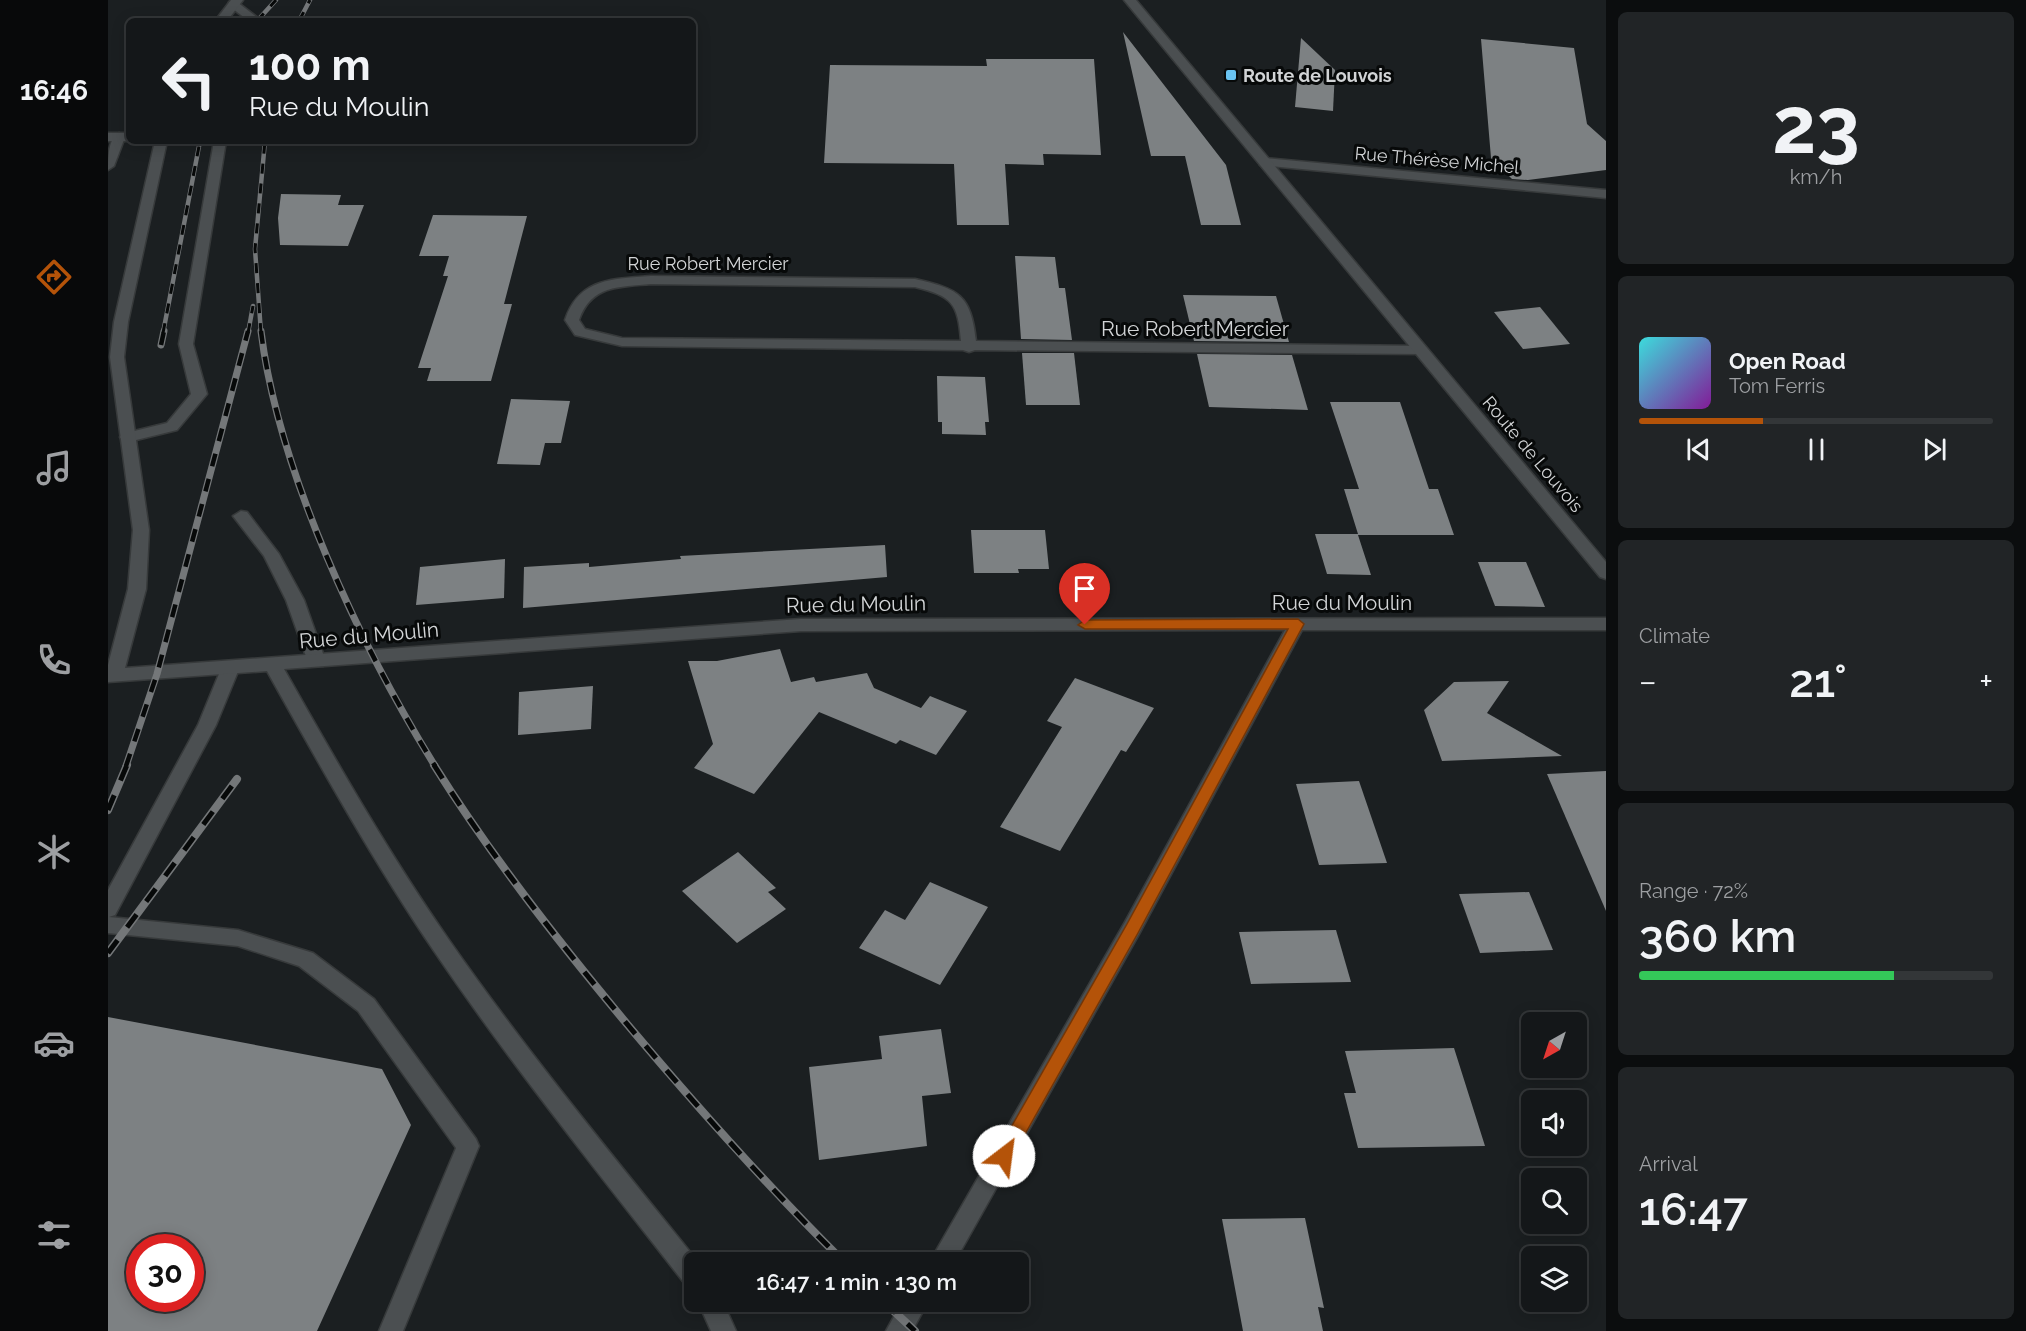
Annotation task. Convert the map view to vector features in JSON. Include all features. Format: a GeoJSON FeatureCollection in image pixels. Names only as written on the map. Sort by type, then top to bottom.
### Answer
{"type":"FeatureCollection","features":[{"type":"Feature","properties":{"kind":"street","name":"Route de Louvois"},"geometry":{"type":"LineString","coordinates":[[1130,0],[1606,573]]}},
{"type":"Feature","properties":{"kind":"street"},"geometry":{"type":"LineString","coordinates":[[223,18],[235,2],[253,18]]}},
{"type":"Feature","properties":{"kind":"street"},"geometry":{"type":"LineString","coordinates":[[108,166],[119,137]]}},
{"type":"Feature","properties":{"kind":"street"},"geometry":{"type":"LineString","coordinates":[[111,676],[137,589],[141,531],[117,357],[121,322],[160,144]]}},
{"type":"Feature","properties":{"kind":"street"},"geometry":{"type":"LineString","coordinates":[[128,437],[172,427],[199,394],[186,344],[219,144]]}},
{"type":"Feature","properties":{"kind":"street","name":"Rue Thérèse Michel"},"geometry":{"type":"LineString","coordinates":[[1265,162],[1606,194]]}},
{"type":"Feature","properties":{"kind":"street","name":"Rue Robert Mercier"},"geometry":{"type":"LineString","coordinates":[[969,348],[966,311],[958,299],[942,290],[915,283],[651,280],[616,283],[597,289],[579,302],[572,320],[580,332],[622,342],[969,348],[1421,350]]}},
{"type":"Feature","properties":{"kind":"street"},"geometry":{"type":"LineString","coordinates":[[241,516],[276,563],[295,600],[317,662]]}},
{"type":"Feature","properties":{"kind":"street"},"geometry":{"type":"LineString","coordinates":[[947,1252],[1132,928],[1298,624]]}},
{"type":"Feature","properties":{"kind":"street","name":"Rue du Moulin"},"geometry":{"type":"LineString","coordinates":[[111,676],[273,666],[801,625],[1606,624]]}},
{"type":"Feature","properties":{"kind":"street"},"geometry":{"type":"LineString","coordinates":[[273,666],[361,822],[442,945],[555,1100],[684,1263]]}},
{"type":"Feature","properties":{"kind":"street"},"geometry":{"type":"LineString","coordinates":[[108,909],[207,724],[230,669]]}},
{"type":"Feature","properties":{"kind":"street"},"geometry":{"type":"LineString","coordinates":[[108,925],[238,939],[306,959],[366,1005],[468,1146],[391,1331]]}},
{"type":"Feature","properties":{"kind":"street"},"geometry":{"type":"LineString","coordinates":[[715,1312],[724,1331]]}},
{"type":"Feature","properties":{"kind":"street"},"geometry":{"type":"LineString","coordinates":[[898,1331],[910,1312]]}},
{"type":"Feature","properties":{"kind":"building"},"geometry":{"type":"Polygon","coordinates":[[[1123,32],[1226,165],[1241,225],[1201,225],[1185,156],[1151,156],[1123,32]]]}},
{"type":"Feature","properties":{"kind":"building"},"geometry":{"type":"Polygon","coordinates":[[[1301,38],[1335,70],[1333,111],[1295,107],[1301,38]]]}},
{"type":"Feature","properties":{"kind":"building"},"geometry":{"type":"Polygon","coordinates":[[[1481,39],[1574,48],[1587,124],[1606,141],[1606,170],[1528,180],[1512,179],[1491,158],[1481,39]]]}},
{"type":"Feature","properties":{"kind":"building"},"geometry":{"type":"Polygon","coordinates":[[[986,59],[1094,59],[1101,155],[1043,154],[1044,165],[1005,164],[1009,225],[957,225],[954,164],[824,163],[830,65],[987,66],[986,59]]]}},
{"type":"Feature","properties":{"kind":"building"},"geometry":{"type":"Polygon","coordinates":[[[281,194],[341,195],[338,205],[364,205],[348,246],[280,245],[278,218],[281,194]]]}},
{"type":"Feature","properties":{"kind":"building"},"geometry":{"type":"Polygon","coordinates":[[[433,215],[527,216],[504,304],[512,304],[491,381],[427,381],[431,368],[418,368],[448,276],[443,276],[449,256],[419,256],[433,215]]]}},
{"type":"Feature","properties":{"kind":"building"},"geometry":{"type":"Polygon","coordinates":[[[1015,256],[1055,257],[1059,288],[1065,288],[1072,340],[1021,339],[1015,256]]]}},
{"type":"Feature","properties":{"kind":"building"},"geometry":{"type":"Polygon","coordinates":[[[1183,295],[1276,296],[1289,342],[1194,341],[1183,295]]]}},
{"type":"Feature","properties":{"kind":"building"},"geometry":{"type":"Polygon","coordinates":[[[1540,307],[1570,344],[1523,349],[1494,312],[1540,307]]]}},
{"type":"Feature","properties":{"kind":"building"},"geometry":{"type":"Polygon","coordinates":[[[1022,353],[1074,353],[1080,405],[1026,405],[1022,353]]]}},
{"type":"Feature","properties":{"kind":"building"},"geometry":{"type":"Polygon","coordinates":[[[1197,354],[1292,355],[1308,410],[1209,407],[1197,354]]]}},
{"type":"Feature","properties":{"kind":"building"},"geometry":{"type":"Polygon","coordinates":[[[937,376],[985,377],[989,422],[985,422],[986,435],[942,434],[942,422],[938,422],[937,376]]]}},
{"type":"Feature","properties":{"kind":"building"},"geometry":{"type":"Polygon","coordinates":[[[511,399],[570,401],[561,443],[545,443],[540,465],[497,464],[511,399]]]}},
{"type":"Feature","properties":{"kind":"building"},"geometry":{"type":"Polygon","coordinates":[[[1330,402],[1400,402],[1429,489],[1438,489],[1454,535],[1358,535],[1371,575],[1327,574],[1315,534],[1358,534],[1344,489],[1359,489],[1330,402]]]}},
{"type":"Feature","properties":{"kind":"building"},"geometry":{"type":"Polygon","coordinates":[[[971,530],[1045,530],[1049,569],[1018,569],[1019,573],[974,573],[971,530]]]}},
{"type":"Feature","properties":{"kind":"building"},"geometry":{"type":"Polygon","coordinates":[[[885,545],[887,577],[523,608],[524,567],[589,563],[589,567],[681,559],[680,556],[885,545]]]}},
{"type":"Feature","properties":{"kind":"building"},"geometry":{"type":"Polygon","coordinates":[[[505,559],[504,598],[416,605],[420,567],[505,559]]]}},
{"type":"Feature","properties":{"kind":"building"},"geometry":{"type":"Polygon","coordinates":[[[1478,562],[1526,562],[1545,607],[1495,606],[1478,562]]]}},
{"type":"Feature","properties":{"kind":"building"},"geometry":{"type":"Polygon","coordinates":[[[780,649],[791,682],[814,677],[816,682],[867,673],[874,688],[921,708],[930,696],[967,711],[936,755],[900,740],[896,744],[819,712],[754,794],[694,768],[713,744],[688,661],[717,661],[780,649]]]}},
{"type":"Feature","properties":{"kind":"building"},"geometry":{"type":"Polygon","coordinates":[[[1075,678],[1154,708],[1126,752],[1121,750],[1060,851],[1000,827],[1062,727],[1047,721],[1075,678]]]}},
{"type":"Feature","properties":{"kind":"building"},"geometry":{"type":"Polygon","coordinates":[[[1509,681],[1487,713],[1562,756],[1442,761],[1424,710],[1454,682],[1509,681]]]}},
{"type":"Feature","properties":{"kind":"building"},"geometry":{"type":"Polygon","coordinates":[[[593,686],[591,729],[518,735],[519,692],[593,686]]]}},
{"type":"Feature","properties":{"kind":"building"},"geometry":{"type":"Polygon","coordinates":[[[1606,771],[1606,911],[1547,774],[1606,771]]]}},
{"type":"Feature","properties":{"kind":"building"},"geometry":{"type":"Polygon","coordinates":[[[1359,781],[1387,863],[1319,865],[1296,784],[1359,781]]]}},
{"type":"Feature","properties":{"kind":"building"},"geometry":{"type":"Polygon","coordinates":[[[738,852],[776,888],[768,892],[786,909],[737,943],[682,891],[738,852]]]}},
{"type":"Feature","properties":{"kind":"building"},"geometry":{"type":"Polygon","coordinates":[[[930,882],[988,907],[940,985],[859,948],[885,910],[905,920],[930,882]]]}},
{"type":"Feature","properties":{"kind":"building"},"geometry":{"type":"Polygon","coordinates":[[[1529,892],[1553,950],[1480,953],[1459,894],[1529,892]]]}},
{"type":"Feature","properties":{"kind":"building"},"geometry":{"type":"Polygon","coordinates":[[[1336,930],[1351,982],[1251,984],[1239,932],[1336,930]]]}},
{"type":"Feature","properties":{"kind":"building"},"geometry":{"type":"Polygon","coordinates":[[[108,1017],[382,1069],[411,1125],[317,1331],[108,1331],[108,1017]]]}},
{"type":"Feature","properties":{"kind":"building"},"geometry":{"type":"Polygon","coordinates":[[[941,1029],[951,1093],[922,1096],[927,1146],[819,1160],[809,1067],[882,1059],[879,1036],[941,1029]]]}},
{"type":"Feature","properties":{"kind":"building"},"geometry":{"type":"Polygon","coordinates":[[[1454,1048],[1485,1146],[1358,1148],[1344,1093],[1356,1093],[1345,1051],[1454,1048]]]}},
{"type":"Feature","properties":{"kind":"building"},"geometry":{"type":"Polygon","coordinates":[[[1305,1218],[1324,1308],[1318,1307],[1323,1331],[1243,1331],[1222,1219],[1305,1218]]]}},
{"type":"Feature","properties":{"kind":"railway"},"geometry":{"type":"LineString","coordinates":[[260,18],[276,0]]}},
{"type":"Feature","properties":{"kind":"railway"},"geometry":{"type":"LineString","coordinates":[[301,18],[310,0]]}},
{"type":"Feature","properties":{"kind":"railway"},"geometry":{"type":"LineString","coordinates":[[163,333],[199,144]]}},
{"type":"Feature","properties":{"kind":"railway"},"geometry":{"type":"LineString","coordinates":[[261,333],[255,249],[265,144]]}},
{"type":"Feature","properties":{"kind":"railway"},"geometry":{"type":"LineString","coordinates":[[248,333],[253,306]]}},
{"type":"Feature","properties":{"kind":"railway"},"geometry":{"type":"LineString","coordinates":[[161,345],[164,331]]}},
{"type":"Feature","properties":{"kind":"railway"},"geometry":{"type":"LineString","coordinates":[[126,766],[157,674],[248,331]]}},
{"type":"Feature","properties":{"kind":"railway"},"geometry":{"type":"LineString","coordinates":[[261,331],[270,385],[304,499],[352,613],[379,668],[435,766]]}},
{"type":"Feature","properties":{"kind":"railway"},"geometry":{"type":"LineString","coordinates":[[108,810],[127,765]]}},
{"type":"Feature","properties":{"kind":"railway"},"geometry":{"type":"LineString","coordinates":[[434,765],[478,832],[526,898],[627,1024],[733,1146],[834,1252]]}},
{"type":"Feature","properties":{"kind":"railway"},"geometry":{"type":"LineString","coordinates":[[108,953],[237,779]]}},
{"type":"Feature","properties":{"kind":"railway"},"geometry":{"type":"LineString","coordinates":[[895,1312],[915,1331]]}},
{"type":"Feature","properties":{"kind":"place","name":"Route de Louvois"},"geometry":{"type":"Point","coordinates":[1231,75]}},
{"type":"Feature","properties":{"kind":"route"},"geometry":{"type":"LineString","coordinates":[[1004,1156],[1298,624],[1085,625]]}}]}
